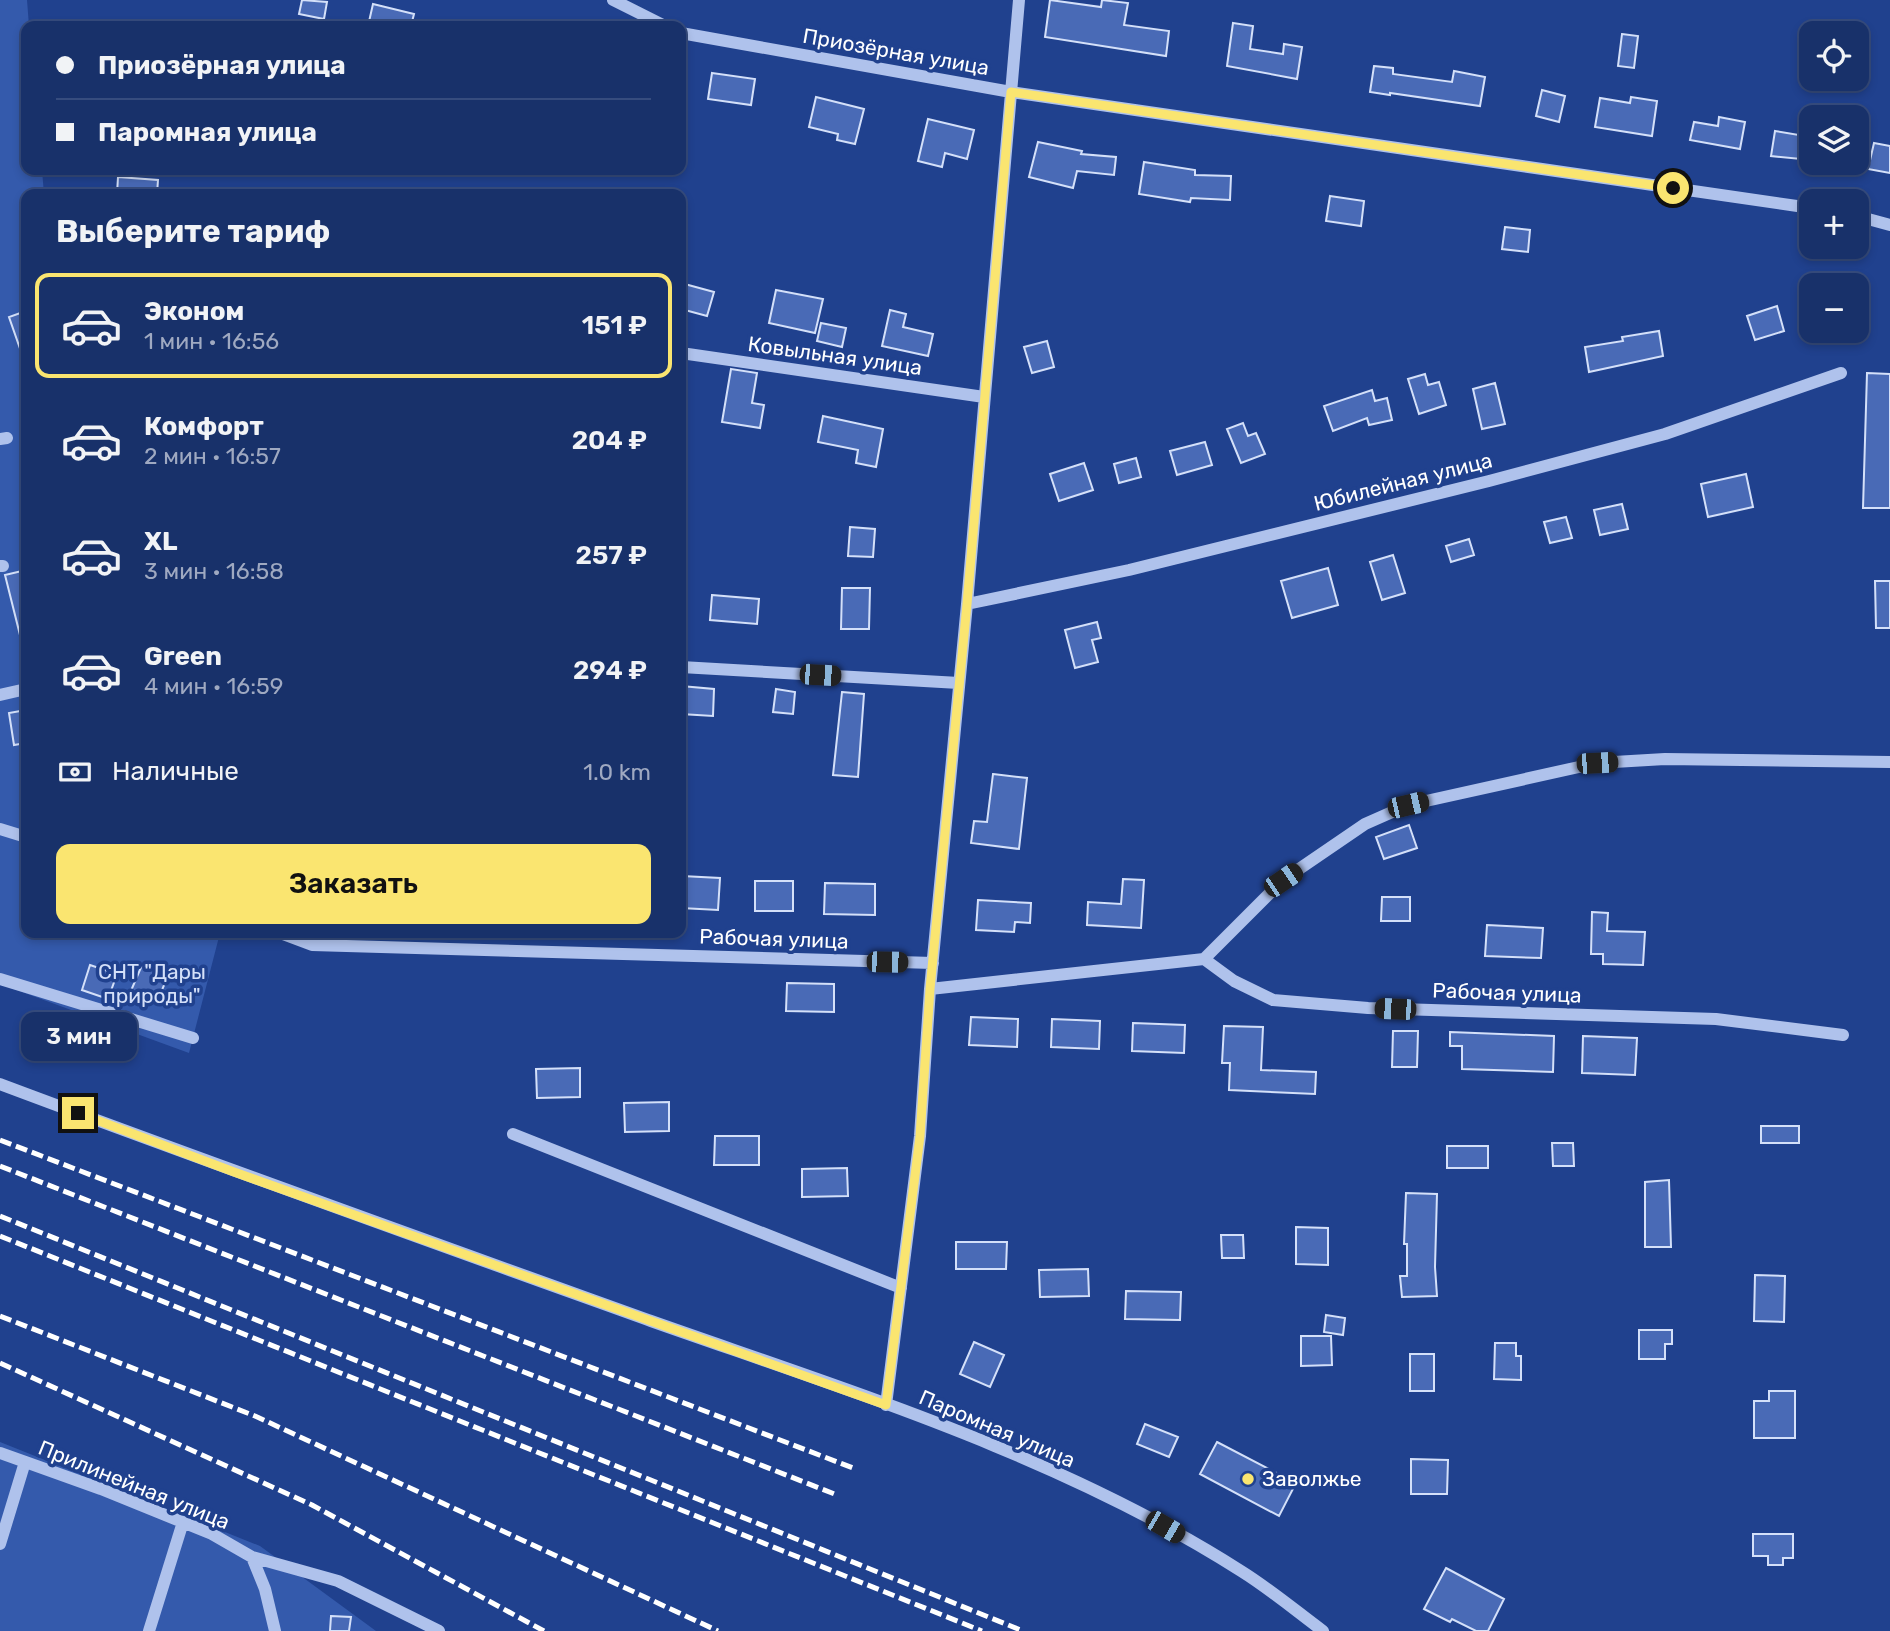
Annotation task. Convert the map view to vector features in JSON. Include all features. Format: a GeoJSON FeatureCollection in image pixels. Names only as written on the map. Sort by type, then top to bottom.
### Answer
{"type":"FeatureCollection","features":[{"type":"Feature","properties":{"kind":"street"},"geometry":{"type":"LineString","coordinates":[[614,0],[654,21]]}},
{"type":"Feature","properties":{"kind":"street"},"geometry":{"type":"LineString","coordinates":[[886,1405],[920,1136],[930,989],[967,604],[1019,0]]}},
{"type":"Feature","properties":{"kind":"street","name":"Приозёрная улица"},"geometry":{"type":"LineString","coordinates":[[686,34],[1011,92],[1799,206]]}},
{"type":"Feature","properties":{"kind":"street"},"geometry":{"type":"LineString","coordinates":[[1869,219],[1890,225]]}},
{"type":"Feature","properties":{"kind":"street","name":"Ковыльная улица"},"geometry":{"type":"LineString","coordinates":[[686,355],[985,397]]}},
{"type":"Feature","properties":{"kind":"street","name":"Юбилейная улица"},"geometry":{"type":"LineString","coordinates":[[967,604],[1129,570],[1514,474],[1665,434],[1841,373]]}},
{"type":"Feature","properties":{"kind":"street"},"geometry":{"type":"LineString","coordinates":[[686,667],[959,683]]}},
{"type":"Feature","properties":{"kind":"street"},"geometry":{"type":"LineString","coordinates":[[0,695],[21,691]]}},
{"type":"Feature","properties":{"kind":"street"},"geometry":{"type":"LineString","coordinates":[[930,989],[1204,959],[1283,880],[1365,824],[1408,805],[1597,763],[1665,759],[1890,762]]}},
{"type":"Feature","properties":{"kind":"street"},"geometry":{"type":"LineString","coordinates":[[0,829],[21,835]]}},
{"type":"Feature","properties":{"kind":"street","name":"Рабочая улица"},"geometry":{"type":"LineString","coordinates":[[293,938],[312,945],[933,962]]}},
{"type":"Feature","properties":{"kind":"street","name":"Рабочая улица"},"geometry":{"type":"LineString","coordinates":[[1204,959],[1234,981],[1273,1000],[1368,1008],[1716,1019],[1843,1035]]}},
{"type":"Feature","properties":{"kind":"street"},"geometry":{"type":"LineString","coordinates":[[0,979],[193,1038]]}},
{"type":"Feature","properties":{"kind":"street","name":"Паромная улица"},"geometry":{"type":"LineString","coordinates":[[0,1084],[234,1172],[1024,1457],[1165,1527],[1243,1572],[1323,1631]]}},
{"type":"Feature","properties":{"kind":"street"},"geometry":{"type":"LineString","coordinates":[[513,1134],[901,1288]]}},
{"type":"Feature","properties":{"kind":"street","name":"Прилинейная улица"},"geometry":{"type":"LineString","coordinates":[[0,1453],[183,1522],[212,1534],[252,1557],[338,1581],[439,1631]]}},
{"type":"Feature","properties":{"kind":"street"},"geometry":{"type":"LineString","coordinates":[[0,1544],[25,1462]]}},
{"type":"Feature","properties":{"kind":"street"},"geometry":{"type":"LineString","coordinates":[[149,1631],[183,1522]]}},
{"type":"Feature","properties":{"kind":"street"},"geometry":{"type":"LineString","coordinates":[[252,1557],[265,1590],[275,1631]]}},
{"type":"Feature","properties":{"kind":"green space","name":"СНТ \"Дары природы\""},"geometry":{"type":"Polygon","coordinates":[[[0,0],[27,0],[29,21],[21,21],[21,175],[42,175],[44,189],[21,189],[21,938],[219,938],[189,1053],[0,984],[0,0]]]}},
{"type":"Feature","properties":{"kind":"green space"},"geometry":{"type":"Polygon","coordinates":[[[0,1442],[260,1546],[376,1631],[0,1631],[0,1442]]]}},
{"type":"Feature","properties":{"kind":"building"},"geometry":{"type":"Polygon","coordinates":[[[302,0],[327,2],[324,19],[299,14],[302,0]]]}},
{"type":"Feature","properties":{"kind":"building"},"geometry":{"type":"Polygon","coordinates":[[[1050,0],[1101,7],[1102,0],[1128,3],[1124,25],[1169,31],[1166,56],[1045,37],[1050,0]]]}},
{"type":"Feature","properties":{"kind":"building"},"geometry":{"type":"Polygon","coordinates":[[[373,4],[414,14],[412,21],[369,21],[373,4]]]}},
{"type":"Feature","properties":{"kind":"building"},"geometry":{"type":"Polygon","coordinates":[[[1233,23],[1253,26],[1250,49],[1283,54],[1284,44],[1302,47],[1297,79],[1227,66],[1233,23]]]}},
{"type":"Feature","properties":{"kind":"building"},"geometry":{"type":"Polygon","coordinates":[[[1622,34],[1638,36],[1634,68],[1618,66],[1622,34]]]}},
{"type":"Feature","properties":{"kind":"building"},"geometry":{"type":"Polygon","coordinates":[[[1374,66],[1393,68],[1393,74],[1452,82],[1454,71],[1485,77],[1480,106],[1370,92],[1374,66]]]}},
{"type":"Feature","properties":{"kind":"building"},"geometry":{"type":"Polygon","coordinates":[[[712,73],[755,79],[751,105],[708,99],[712,73]]]}},
{"type":"Feature","properties":{"kind":"building"},"geometry":{"type":"Polygon","coordinates":[[[1542,90],[1565,96],[1559,122],[1536,116],[1542,90]]]}},
{"type":"Feature","properties":{"kind":"building"},"geometry":{"type":"Polygon","coordinates":[[[816,97],[864,109],[855,144],[837,140],[838,134],[809,127],[816,97]]]}},
{"type":"Feature","properties":{"kind":"building"},"geometry":{"type":"Polygon","coordinates":[[[1631,97],[1657,101],[1652,136],[1595,127],[1600,98],[1630,103],[1631,97]]]}},
{"type":"Feature","properties":{"kind":"building"},"geometry":{"type":"Polygon","coordinates":[[[1719,117],[1745,122],[1740,149],[1690,140],[1694,122],[1718,126],[1719,117]]]}},
{"type":"Feature","properties":{"kind":"building"},"geometry":{"type":"Polygon","coordinates":[[[928,119],[974,130],[967,159],[945,153],[942,167],[918,161],[928,119]]]}},
{"type":"Feature","properties":{"kind":"building"},"geometry":{"type":"Polygon","coordinates":[[[1775,131],[1799,135],[1799,159],[1771,156],[1775,131]]]}},
{"type":"Feature","properties":{"kind":"building"},"geometry":{"type":"Polygon","coordinates":[[[1038,142],[1082,151],[1081,154],[1116,157],[1114,175],[1077,171],[1073,188],[1029,177],[1038,142]]]}},
{"type":"Feature","properties":{"kind":"building"},"geometry":{"type":"Polygon","coordinates":[[[1874,143],[1890,146],[1890,173],[1869,169],[1874,143]]]}},
{"type":"Feature","properties":{"kind":"building"},"geometry":{"type":"Polygon","coordinates":[[[1144,162],[1195,170],[1195,175],[1231,176],[1230,200],[1191,198],[1190,202],[1139,194],[1144,162]]]}},
{"type":"Feature","properties":{"kind":"building"},"geometry":{"type":"Polygon","coordinates":[[[118,177],[158,180],[157,189],[117,189],[118,177]]]}},
{"type":"Feature","properties":{"kind":"building"},"geometry":{"type":"Polygon","coordinates":[[[1330,196],[1364,201],[1361,226],[1326,221],[1330,196]]]}},
{"type":"Feature","properties":{"kind":"building"},"geometry":{"type":"Polygon","coordinates":[[[1505,227],[1530,230],[1528,252],[1502,249],[1505,227]]]}},
{"type":"Feature","properties":{"kind":"building"},"geometry":{"type":"Polygon","coordinates":[[[686,284],[714,292],[707,316],[686,310],[686,284]]]}},
{"type":"Feature","properties":{"kind":"building"},"geometry":{"type":"Polygon","coordinates":[[[776,290],[823,299],[815,333],[769,323],[776,290]]]}},
{"type":"Feature","properties":{"kind":"building"},"geometry":{"type":"Polygon","coordinates":[[[1777,306],[1784,331],[1755,340],[1747,316],[1777,306]]]}},
{"type":"Feature","properties":{"kind":"building"},"geometry":{"type":"Polygon","coordinates":[[[890,310],[906,314],[903,327],[933,334],[928,356],[882,346],[890,310]]]}},
{"type":"Feature","properties":{"kind":"building"},"geometry":{"type":"Polygon","coordinates":[[[21,313],[21,351],[9,317],[21,313]]]}},
{"type":"Feature","properties":{"kind":"building"},"geometry":{"type":"Polygon","coordinates":[[[821,323],[846,328],[842,347],[817,341],[821,323]]]}},
{"type":"Feature","properties":{"kind":"building"},"geometry":{"type":"Polygon","coordinates":[[[1659,331],[1663,356],[1589,372],[1585,347],[1623,341],[1622,337],[1659,331]]]}},
{"type":"Feature","properties":{"kind":"building"},"geometry":{"type":"Polygon","coordinates":[[[1047,341],[1054,367],[1032,373],[1024,347],[1047,341]]]}},
{"type":"Feature","properties":{"kind":"building"},"geometry":{"type":"Polygon","coordinates":[[[731,369],[757,373],[752,403],[764,405],[760,428],[722,422],[731,369]]]}},
{"type":"Feature","properties":{"kind":"building"},"geometry":{"type":"Polygon","coordinates":[[[1867,373],[1890,374],[1890,508],[1863,508],[1867,373]]]}},
{"type":"Feature","properties":{"kind":"building"},"geometry":{"type":"Polygon","coordinates":[[[1425,374],[1428,385],[1439,382],[1446,405],[1419,414],[1408,379],[1425,374]]]}},
{"type":"Feature","properties":{"kind":"building"},"geometry":{"type":"Polygon","coordinates":[[[1495,383],[1505,424],[1482,429],[1473,389],[1495,383]]]}},
{"type":"Feature","properties":{"kind":"building"},"geometry":{"type":"Polygon","coordinates":[[[1372,390],[1375,401],[1387,398],[1392,420],[1369,425],[1367,418],[1333,431],[1324,406],[1372,390]]]}},
{"type":"Feature","properties":{"kind":"building"},"geometry":{"type":"Polygon","coordinates":[[[823,416],[883,429],[876,467],[856,463],[858,450],[818,442],[823,416]]]}},
{"type":"Feature","properties":{"kind":"building"},"geometry":{"type":"Polygon","coordinates":[[[1243,423],[1248,436],[1256,433],[1265,454],[1241,463],[1227,429],[1243,423]]]}},
{"type":"Feature","properties":{"kind":"building"},"geometry":{"type":"Polygon","coordinates":[[[1205,442],[1212,465],[1177,475],[1170,451],[1205,442]]]}},
{"type":"Feature","properties":{"kind":"building"},"geometry":{"type":"Polygon","coordinates":[[[1136,458],[1141,477],[1119,483],[1114,464],[1136,458]]]}},
{"type":"Feature","properties":{"kind":"building"},"geometry":{"type":"Polygon","coordinates":[[[1084,463],[1093,490],[1059,501],[1050,474],[1084,463]]]}},
{"type":"Feature","properties":{"kind":"building"},"geometry":{"type":"Polygon","coordinates":[[[1746,474],[1753,507],[1708,517],[1701,484],[1746,474]]]}},
{"type":"Feature","properties":{"kind":"building"},"geometry":{"type":"Polygon","coordinates":[[[1622,504],[1628,529],[1600,535],[1594,510],[1622,504]]]}},
{"type":"Feature","properties":{"kind":"building"},"geometry":{"type":"Polygon","coordinates":[[[1566,517],[1572,538],[1550,543],[1544,522],[1566,517]]]}},
{"type":"Feature","properties":{"kind":"building"},"geometry":{"type":"Polygon","coordinates":[[[850,527],[875,529],[873,557],[848,556],[850,527]]]}},
{"type":"Feature","properties":{"kind":"building"},"geometry":{"type":"Polygon","coordinates":[[[1469,539],[1474,555],[1451,562],[1446,546],[1469,539]]]}},
{"type":"Feature","properties":{"kind":"building"},"geometry":{"type":"Polygon","coordinates":[[[1393,555],[1405,593],[1382,600],[1370,562],[1393,555]]]}},
{"type":"Feature","properties":{"kind":"building"},"geometry":{"type":"Polygon","coordinates":[[[1328,568],[1338,605],[1292,618],[1281,581],[1328,568]]]}},
{"type":"Feature","properties":{"kind":"building"},"geometry":{"type":"Polygon","coordinates":[[[21,571],[21,639],[5,575],[21,571]]]}},
{"type":"Feature","properties":{"kind":"building"},"geometry":{"type":"Polygon","coordinates":[[[1875,581],[1890,581],[1890,628],[1876,628],[1875,581]]]}},
{"type":"Feature","properties":{"kind":"building"},"geometry":{"type":"Polygon","coordinates":[[[842,588],[870,588],[869,629],[841,629],[842,588]]]}},
{"type":"Feature","properties":{"kind":"building"},"geometry":{"type":"Polygon","coordinates":[[[712,595],[759,599],[757,624],[710,620],[712,595]]]}},
{"type":"Feature","properties":{"kind":"building"},"geometry":{"type":"Polygon","coordinates":[[[1097,622],[1101,638],[1092,640],[1098,662],[1075,668],[1065,630],[1097,622]]]}},
{"type":"Feature","properties":{"kind":"building"},"geometry":{"type":"Polygon","coordinates":[[[686,686],[714,689],[713,716],[686,714],[686,686]]]}},
{"type":"Feature","properties":{"kind":"building"},"geometry":{"type":"Polygon","coordinates":[[[776,689],[795,692],[793,714],[773,712],[776,689]]]}},
{"type":"Feature","properties":{"kind":"building"},"geometry":{"type":"Polygon","coordinates":[[[842,692],[864,694],[858,777],[833,775],[842,692]]]}},
{"type":"Feature","properties":{"kind":"building"},"geometry":{"type":"Polygon","coordinates":[[[21,711],[21,744],[14,745],[9,713],[21,711]]]}},
{"type":"Feature","properties":{"kind":"building"},"geometry":{"type":"Polygon","coordinates":[[[993,774],[1027,778],[1019,849],[971,843],[974,821],[987,822],[993,774]]]}},
{"type":"Feature","properties":{"kind":"building"},"geometry":{"type":"Polygon","coordinates":[[[1409,825],[1417,848],[1384,859],[1376,837],[1409,825]]]}},
{"type":"Feature","properties":{"kind":"building"},"geometry":{"type":"Polygon","coordinates":[[[686,876],[720,878],[718,910],[686,908],[686,876]]]}},
{"type":"Feature","properties":{"kind":"building"},"geometry":{"type":"Polygon","coordinates":[[[1123,879],[1144,880],[1141,928],[1087,925],[1088,902],[1121,904],[1123,879]]]}},
{"type":"Feature","properties":{"kind":"building"},"geometry":{"type":"Polygon","coordinates":[[[755,881],[793,881],[793,911],[755,911],[755,881]]]}},
{"type":"Feature","properties":{"kind":"building"},"geometry":{"type":"Polygon","coordinates":[[[825,883],[875,884],[875,915],[824,914],[825,883]]]}},
{"type":"Feature","properties":{"kind":"building"},"geometry":{"type":"Polygon","coordinates":[[[1382,897],[1410,897],[1410,921],[1381,921],[1382,897]]]}},
{"type":"Feature","properties":{"kind":"building"},"geometry":{"type":"Polygon","coordinates":[[[978,900],[1031,903],[1030,923],[1015,922],[1014,932],[976,930],[978,900]]]}},
{"type":"Feature","properties":{"kind":"building"},"geometry":{"type":"Polygon","coordinates":[[[1592,912],[1608,913],[1607,931],[1645,932],[1643,965],[1603,964],[1603,954],[1591,954],[1592,912]]]}},
{"type":"Feature","properties":{"kind":"building"},"geometry":{"type":"Polygon","coordinates":[[[1487,925],[1543,928],[1541,958],[1485,956],[1487,925]]]}},
{"type":"Feature","properties":{"kind":"building"},"geometry":{"type":"Polygon","coordinates":[[[90,965],[117,974],[108,999],[82,990],[90,965]]]}},
{"type":"Feature","properties":{"kind":"building"},"geometry":{"type":"Polygon","coordinates":[[[142,965],[168,976],[156,1004],[130,993],[142,965]]]}},
{"type":"Feature","properties":{"kind":"building"},"geometry":{"type":"Polygon","coordinates":[[[787,983],[834,984],[834,1012],[786,1011],[787,983]]]}},
{"type":"Feature","properties":{"kind":"building"},"geometry":{"type":"Polygon","coordinates":[[[971,1017],[1018,1019],[1017,1047],[969,1045],[971,1017]]]}},
{"type":"Feature","properties":{"kind":"building"},"geometry":{"type":"Polygon","coordinates":[[[1052,1019],[1100,1021],[1099,1049],[1051,1047],[1052,1019]]]}},
{"type":"Feature","properties":{"kind":"building"},"geometry":{"type":"Polygon","coordinates":[[[1133,1023],[1185,1025],[1184,1053],[1132,1051],[1133,1023]]]}},
{"type":"Feature","properties":{"kind":"building"},"geometry":{"type":"Polygon","coordinates":[[[1224,1026],[1263,1027],[1261,1070],[1316,1072],[1315,1094],[1229,1090],[1230,1063],[1222,1063],[1224,1026]]]}},
{"type":"Feature","properties":{"kind":"building"},"geometry":{"type":"Polygon","coordinates":[[[1393,1031],[1418,1031],[1417,1067],[1392,1067],[1393,1031]]]}},
{"type":"Feature","properties":{"kind":"building"},"geometry":{"type":"Polygon","coordinates":[[[1450,1032],[1554,1036],[1553,1072],[1462,1069],[1462,1046],[1450,1046],[1450,1032]]]}},
{"type":"Feature","properties":{"kind":"building"},"geometry":{"type":"Polygon","coordinates":[[[1583,1036],[1637,1038],[1635,1075],[1582,1073],[1583,1036]]]}},
{"type":"Feature","properties":{"kind":"building"},"geometry":{"type":"Polygon","coordinates":[[[580,1068],[580,1097],[537,1098],[536,1069],[580,1068]]]}},
{"type":"Feature","properties":{"kind":"building"},"geometry":{"type":"Polygon","coordinates":[[[669,1102],[669,1131],[625,1132],[624,1103],[669,1102]]]}},
{"type":"Feature","properties":{"kind":"building"},"geometry":{"type":"Polygon","coordinates":[[[1761,1126],[1799,1126],[1799,1143],[1761,1143],[1761,1126]]]}},
{"type":"Feature","properties":{"kind":"building"},"geometry":{"type":"Polygon","coordinates":[[[715,1136],[759,1136],[759,1165],[714,1165],[715,1136]]]}},
{"type":"Feature","properties":{"kind":"building"},"geometry":{"type":"Polygon","coordinates":[[[1552,1143],[1573,1143],[1574,1166],[1553,1166],[1552,1143]]]}},
{"type":"Feature","properties":{"kind":"building"},"geometry":{"type":"Polygon","coordinates":[[[1447,1146],[1488,1146],[1488,1168],[1447,1168],[1447,1146]]]}},
{"type":"Feature","properties":{"kind":"building"},"geometry":{"type":"Polygon","coordinates":[[[847,1168],[848,1196],[802,1197],[802,1169],[847,1168]]]}},
{"type":"Feature","properties":{"kind":"building"},"geometry":{"type":"Polygon","coordinates":[[[1669,1180],[1671,1247],[1645,1247],[1645,1182],[1669,1180]]]}},
{"type":"Feature","properties":{"kind":"building"},"geometry":{"type":"Polygon","coordinates":[[[1406,1193],[1437,1194],[1437,1296],[1402,1297],[1400,1276],[1407,1276],[1407,1244],[1404,1244],[1406,1193]]]}},
{"type":"Feature","properties":{"kind":"building"},"geometry":{"type":"Polygon","coordinates":[[[1296,1227],[1328,1228],[1328,1265],[1296,1264],[1296,1227]]]}},
{"type":"Feature","properties":{"kind":"building"},"geometry":{"type":"Polygon","coordinates":[[[1221,1235],[1243,1235],[1244,1258],[1222,1258],[1221,1235]]]}},
{"type":"Feature","properties":{"kind":"building"},"geometry":{"type":"Polygon","coordinates":[[[956,1242],[1007,1242],[1006,1269],[956,1269],[956,1242]]]}},
{"type":"Feature","properties":{"kind":"building"},"geometry":{"type":"Polygon","coordinates":[[[1088,1269],[1089,1296],[1040,1297],[1039,1270],[1088,1269]]]}},
{"type":"Feature","properties":{"kind":"building"},"geometry":{"type":"Polygon","coordinates":[[[1755,1275],[1785,1276],[1784,1322],[1754,1321],[1755,1275]]]}},
{"type":"Feature","properties":{"kind":"building"},"geometry":{"type":"Polygon","coordinates":[[[1126,1291],[1181,1292],[1180,1320],[1125,1319],[1126,1291]]]}},
{"type":"Feature","properties":{"kind":"building"},"geometry":{"type":"Polygon","coordinates":[[[1326,1315],[1345,1318],[1343,1335],[1324,1332],[1326,1315]]]}},
{"type":"Feature","properties":{"kind":"building"},"geometry":{"type":"Polygon","coordinates":[[[1639,1330],[1672,1330],[1672,1344],[1665,1344],[1665,1359],[1639,1359],[1639,1330]]]}},
{"type":"Feature","properties":{"kind":"building"},"geometry":{"type":"Polygon","coordinates":[[[1301,1336],[1331,1336],[1332,1365],[1301,1366],[1301,1336]]]}},
{"type":"Feature","properties":{"kind":"building"},"geometry":{"type":"Polygon","coordinates":[[[974,1342],[1004,1355],[990,1387],[960,1374],[974,1342]]]}},
{"type":"Feature","properties":{"kind":"building"},"geometry":{"type":"Polygon","coordinates":[[[1495,1343],[1516,1343],[1516,1356],[1521,1356],[1521,1380],[1494,1379],[1495,1343]]]}},
{"type":"Feature","properties":{"kind":"building"},"geometry":{"type":"Polygon","coordinates":[[[1410,1354],[1434,1354],[1434,1391],[1410,1391],[1410,1354]]]}},
{"type":"Feature","properties":{"kind":"building"},"geometry":{"type":"Polygon","coordinates":[[[1769,1391],[1795,1391],[1795,1438],[1754,1438],[1754,1401],[1769,1401],[1769,1391]]]}},
{"type":"Feature","properties":{"kind":"building"},"geometry":{"type":"Polygon","coordinates":[[[1145,1424],[1178,1437],[1169,1457],[1137,1444],[1145,1424]]]}},
{"type":"Feature","properties":{"kind":"building","name":"Заволжье"},"geometry":{"type":"Polygon","coordinates":[[[1217,1442],[1296,1483],[1279,1516],[1200,1474],[1217,1442]]]}},
{"type":"Feature","properties":{"kind":"building"},"geometry":{"type":"Polygon","coordinates":[[[1411,1459],[1448,1460],[1447,1494],[1411,1494],[1411,1459]]]}},
{"type":"Feature","properties":{"kind":"building"},"geometry":{"type":"Polygon","coordinates":[[[1753,1534],[1793,1534],[1793,1558],[1783,1558],[1783,1565],[1768,1565],[1768,1556],[1753,1556],[1753,1534]]]}},
{"type":"Feature","properties":{"kind":"building"},"geometry":{"type":"Polygon","coordinates":[[[1446,1568],[1504,1599],[1488,1631],[1476,1631],[1424,1609],[1446,1568]]]}},
{"type":"Feature","properties":{"kind":"building"},"geometry":{"type":"Polygon","coordinates":[[[331,1616],[351,1617],[349,1631],[330,1631],[331,1616]]]}},
{"type":"Feature","properties":{"kind":"railway"},"geometry":{"type":"LineString","coordinates":[[0,1140],[853,1468]]}},
{"type":"Feature","properties":{"kind":"railway"},"geometry":{"type":"LineString","coordinates":[[0,1166],[837,1495]]}},
{"type":"Feature","properties":{"kind":"railway"},"geometry":{"type":"LineString","coordinates":[[0,1216],[1023,1631]]}},
{"type":"Feature","properties":{"kind":"railway"},"geometry":{"type":"LineString","coordinates":[[0,1236],[982,1631]]}},
{"type":"Feature","properties":{"kind":"railway"},"geometry":{"type":"LineString","coordinates":[[0,1316],[255,1416],[718,1631]]}},
{"type":"Feature","properties":{"kind":"railway"},"geometry":{"type":"LineString","coordinates":[[0,1363],[312,1505],[544,1631]]}},
{"type":"Feature","properties":{"kind":"place","name":"Заволжье"},"geometry":{"type":"Point","coordinates":[1248,1479]}},
{"type":"Feature","properties":{"kind":"route"},"geometry":{"type":"LineString","coordinates":[[78,1113],[234,1172],[886,1405],[920,1136],[930,989],[967,604],[1011,92],[1673,188]]}}]}
